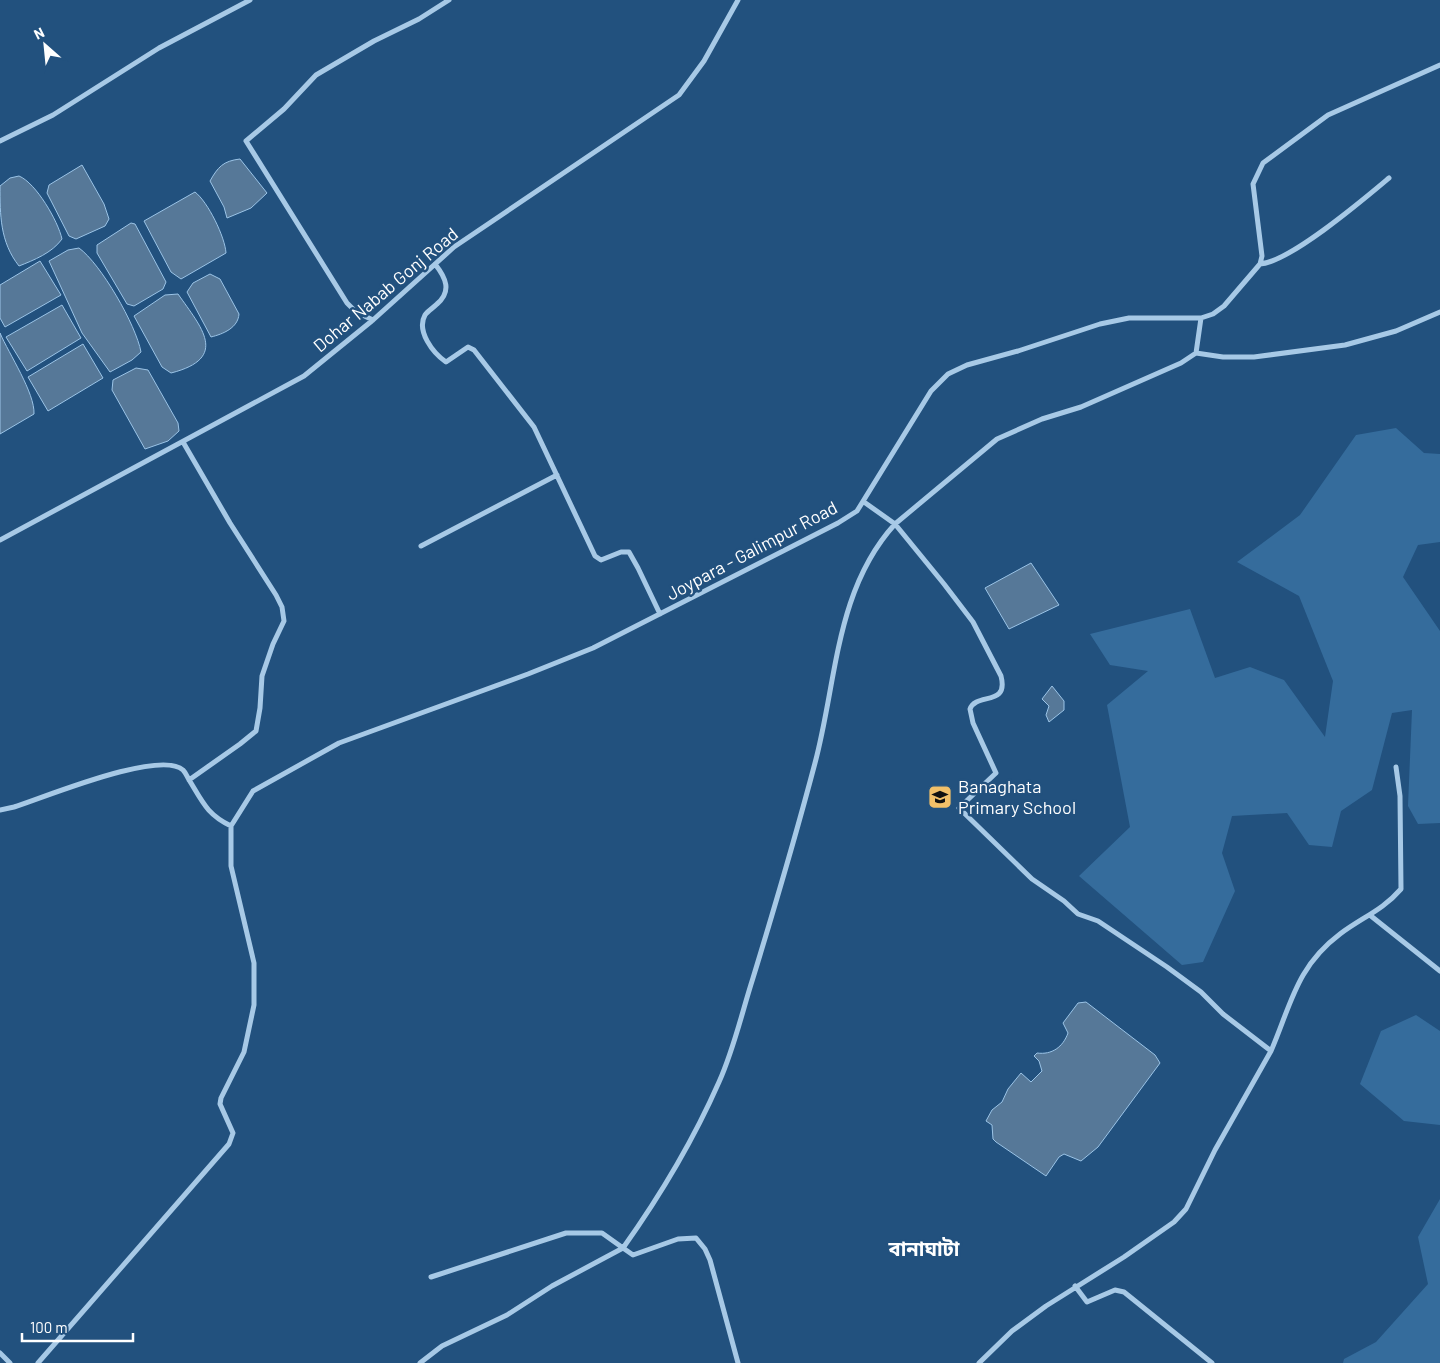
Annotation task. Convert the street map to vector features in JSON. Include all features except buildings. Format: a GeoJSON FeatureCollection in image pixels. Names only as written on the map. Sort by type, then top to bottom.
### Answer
{"type":"FeatureCollection","features":[{"type":"Feature","properties":{"kind":"street"},"geometry":{"type":"LineString","coordinates":[[0,141],[53,116],[159,48],[250,0]]}},
{"type":"Feature","properties":{"kind":"street"},"geometry":{"type":"LineString","coordinates":[[373,320],[356,312],[347,303],[246,140],[284,109],[316,75],[374,41],[419,19],[449,0]]}},
{"type":"Feature","properties":{"kind":"street","name":"Dohar Nabab Gonj Road"},"geometry":{"type":"LineString","coordinates":[[0,540],[304,376],[373,320],[454,247],[680,95],[704,61],[738,0]]}},
{"type":"Feature","properties":{"kind":"street"},"geometry":{"type":"LineString","coordinates":[[1388,178],[1305,242],[1273,261],[1260,264],[1262,248],[1253,184],[1263,163],[1328,115],[1440,66]]}},
{"type":"Feature","properties":{"kind":"street"},"geometry":{"type":"LineString","coordinates":[[435,264],[446,281],[447,290],[442,300],[425,314],[422,326],[425,337],[446,362],[468,347],[474,350],[534,427],[595,556],[601,560],[621,552],[628,552],[638,568],[660,614]]}},
{"type":"Feature","properties":{"kind":"street","name":"Joypara - Galimpur Road"},"geometry":{"type":"LineString","coordinates":[[231,826],[252,791],[339,743],[594,648],[838,523],[857,511],[864,502],[931,391],[948,374],[968,364],[1018,351],[1100,324],[1129,318],[1201,318],[1213,314],[1224,306],[1260,264]]}},
{"type":"Feature","properties":{"kind":"street"},"geometry":{"type":"LineString","coordinates":[[420,1363],[442,1346],[507,1315],[552,1286],[623,1248],[658,1198],[720,1081],[788,864],[822,737],[842,630],[855,587],[884,536],[894,524],[997,439],[1042,419],[1105,396],[1181,363],[1196,353],[1224,357],[1254,357],[1345,345],[1396,331],[1440,312]]}},
{"type":"Feature","properties":{"kind":"street"},"geometry":{"type":"LineString","coordinates":[[1196,353],[1201,318]]}},
{"type":"Feature","properties":{"kind":"street"},"geometry":{"type":"LineString","coordinates":[[183,442],[230,523],[276,595],[282,607],[284,621],[272,644],[262,676],[256,731],[189,780]]}},
{"type":"Feature","properties":{"kind":"street"},"geometry":{"type":"LineString","coordinates":[[421,546],[557,475]]}},
{"type":"Feature","properties":{"kind":"street"},"geometry":{"type":"LineString","coordinates":[[864,502],[894,524],[973,622],[1001,676],[1003,685],[1001,691],[994,697],[975,702],[970,709],[973,722],[996,773],[959,808],[1032,879],[1064,901],[1078,914],[1098,921],[1167,967],[1201,992],[1223,1014],[1271,1051]]}},
{"type":"Feature","properties":{"kind":"street"},"geometry":{"type":"LineString","coordinates":[[0,810],[23,804],[102,775],[151,766],[178,767],[183,770],[209,813],[231,826],[231,866],[254,962],[254,1005],[244,1052],[221,1098],[220,1104],[234,1133],[229,1144],[38,1363]]}},
{"type":"Feature","properties":{"kind":"street"},"geometry":{"type":"LineString","coordinates":[[979,1363],[1012,1331],[1075,1286],[1124,1257],[1174,1222],[1186,1209],[1215,1150],[1271,1051],[1296,986],[1313,958],[1340,934],[1383,908],[1401,889],[1400,796],[1396,767]]}},
{"type":"Feature","properties":{"kind":"street"},"geometry":{"type":"LineString","coordinates":[[1371,916],[1440,971]]}},
{"type":"Feature","properties":{"kind":"street"},"geometry":{"type":"LineString","coordinates":[[431,1277],[566,1233],[602,1233],[633,1255],[678,1239],[696,1238],[705,1249],[710,1260],[738,1363]]}},
{"type":"Feature","properties":{"kind":"street"},"geometry":{"type":"LineString","coordinates":[[1075,1286],[1087,1302],[1115,1290],[1124,1292],[1212,1363]]}},
{"type":"Feature","properties":{"kind":"street"},"geometry":{"type":"LineString","coordinates":[[0,1353],[10,1363]]}},
{"type":"Feature","properties":{"kind":"shaded area"},"geometry":{"type":"Polygon","coordinates":[[[240,159],[267,193],[251,208],[227,218],[224,207],[210,181],[222,166],[229,161],[240,159]]]}},
{"type":"Feature","properties":{"kind":"shaded area"},"geometry":{"type":"Polygon","coordinates":[[[82,165],[104,204],[109,219],[105,226],[76,239],[69,236],[47,193],[49,185],[82,165]]]}},
{"type":"Feature","properties":{"kind":"shaded area"},"geometry":{"type":"Polygon","coordinates":[[[19,176],[26,180],[39,194],[56,223],[62,239],[37,259],[19,266],[8,247],[2,228],[0,186],[10,178],[19,176]]]}},
{"type":"Feature","properties":{"kind":"shaded area"},"geometry":{"type":"Polygon","coordinates":[[[195,192],[205,203],[215,220],[223,238],[226,253],[181,279],[171,272],[144,221],[195,192]]]}},
{"type":"Feature","properties":{"kind":"shaded area"},"geometry":{"type":"Polygon","coordinates":[[[131,223],[135,224],[166,282],[163,289],[134,306],[127,304],[97,253],[97,245],[131,223]]]}},
{"type":"Feature","properties":{"kind":"shaded area"},"geometry":{"type":"Polygon","coordinates":[[[79,248],[97,267],[125,311],[138,340],[141,352],[132,360],[110,372],[82,333],[49,261],[68,250],[79,248]]]}},
{"type":"Feature","properties":{"kind":"shaded area"},"geometry":{"type":"Polygon","coordinates":[[[40,261],[61,295],[5,327],[0,318],[0,285],[40,261]]]}},
{"type":"Feature","properties":{"kind":"shaded area"},"geometry":{"type":"Polygon","coordinates":[[[210,274],[220,279],[239,314],[233,327],[211,337],[187,292],[193,283],[210,274]]]}},
{"type":"Feature","properties":{"kind":"shaded area"},"geometry":{"type":"Polygon","coordinates":[[[178,294],[201,330],[205,340],[205,350],[200,359],[189,367],[171,373],[162,367],[134,316],[165,295],[178,294]]]}},
{"type":"Feature","properties":{"kind":"shaded area"},"geometry":{"type":"Polygon","coordinates":[[[62,305],[81,338],[27,371],[6,337],[62,305]]]}},
{"type":"Feature","properties":{"kind":"shaded area"},"geometry":{"type":"Polygon","coordinates":[[[0,333],[26,385],[34,414],[0,434],[0,333]]]}},
{"type":"Feature","properties":{"kind":"shaded area"},"geometry":{"type":"Polygon","coordinates":[[[83,344],[103,378],[48,411],[28,377],[83,344]]]}},
{"type":"Feature","properties":{"kind":"shaded area"},"geometry":{"type":"Polygon","coordinates":[[[136,368],[148,370],[178,423],[179,431],[168,441],[145,449],[112,390],[113,380],[136,368]]]}},
{"type":"Feature","properties":{"kind":"shaded area"},"geometry":{"type":"Polygon","coordinates":[[[1396,428],[1424,453],[1440,454],[1440,542],[1418,545],[1403,577],[1440,631],[1440,823],[1418,824],[1408,806],[1412,710],[1392,713],[1372,790],[1341,811],[1332,847],[1309,845],[1287,813],[1232,816],[1222,853],[1235,891],[1203,962],[1182,965],[1079,876],[1130,827],[1107,705],[1148,671],[1110,665],[1090,634],[1190,609],[1215,678],[1250,667],[1284,680],[1325,737],[1333,681],[1299,596],[1237,562],[1300,515],[1356,435],[1396,428]]]}},
{"type":"Feature","properties":{"kind":"shaded area"},"geometry":{"type":"Polygon","coordinates":[[[1031,563],[1059,605],[1009,629],[985,588],[1031,563]]]}},
{"type":"Feature","properties":{"kind":"shaded area"},"geometry":{"type":"Polygon","coordinates":[[[1052,686],[1064,701],[1064,710],[1049,722],[1046,715],[1049,706],[1042,699],[1052,686]]]}},
{"type":"Feature","properties":{"kind":"shaded area"},"geometry":{"type":"Polygon","coordinates":[[[1086,1002],[1155,1055],[1160,1063],[1098,1147],[1081,1161],[1064,1154],[1059,1157],[1046,1176],[996,1142],[993,1139],[992,1125],[986,1121],[992,1110],[1002,1102],[1008,1089],[1021,1073],[1031,1082],[1042,1071],[1039,1061],[1034,1056],[1037,1053],[1047,1053],[1060,1046],[1068,1033],[1063,1023],[1078,1003],[1086,1002]]]}},
{"type":"Feature","properties":{"kind":"shaded area"},"geometry":{"type":"Polygon","coordinates":[[[1416,1015],[1440,1031],[1440,1125],[1404,1121],[1360,1084],[1381,1031],[1416,1015]]]}},
{"type":"Feature","properties":{"kind":"shaded area"},"geometry":{"type":"Polygon","coordinates":[[[1440,1199],[1440,1363],[1343,1363],[1344,1359],[1376,1342],[1428,1284],[1418,1237],[1440,1199]]]}},
{"type":"Feature","properties":{"kind":"place","name":"Banaghata Primary School"},"geometry":{"type":"Point","coordinates":[940,797]}},
{"type":"Feature","properties":{"kind":"district","name":"বানাঘাটা"},"geometry":{"type":"Point","coordinates":[924,1249]}}]}
